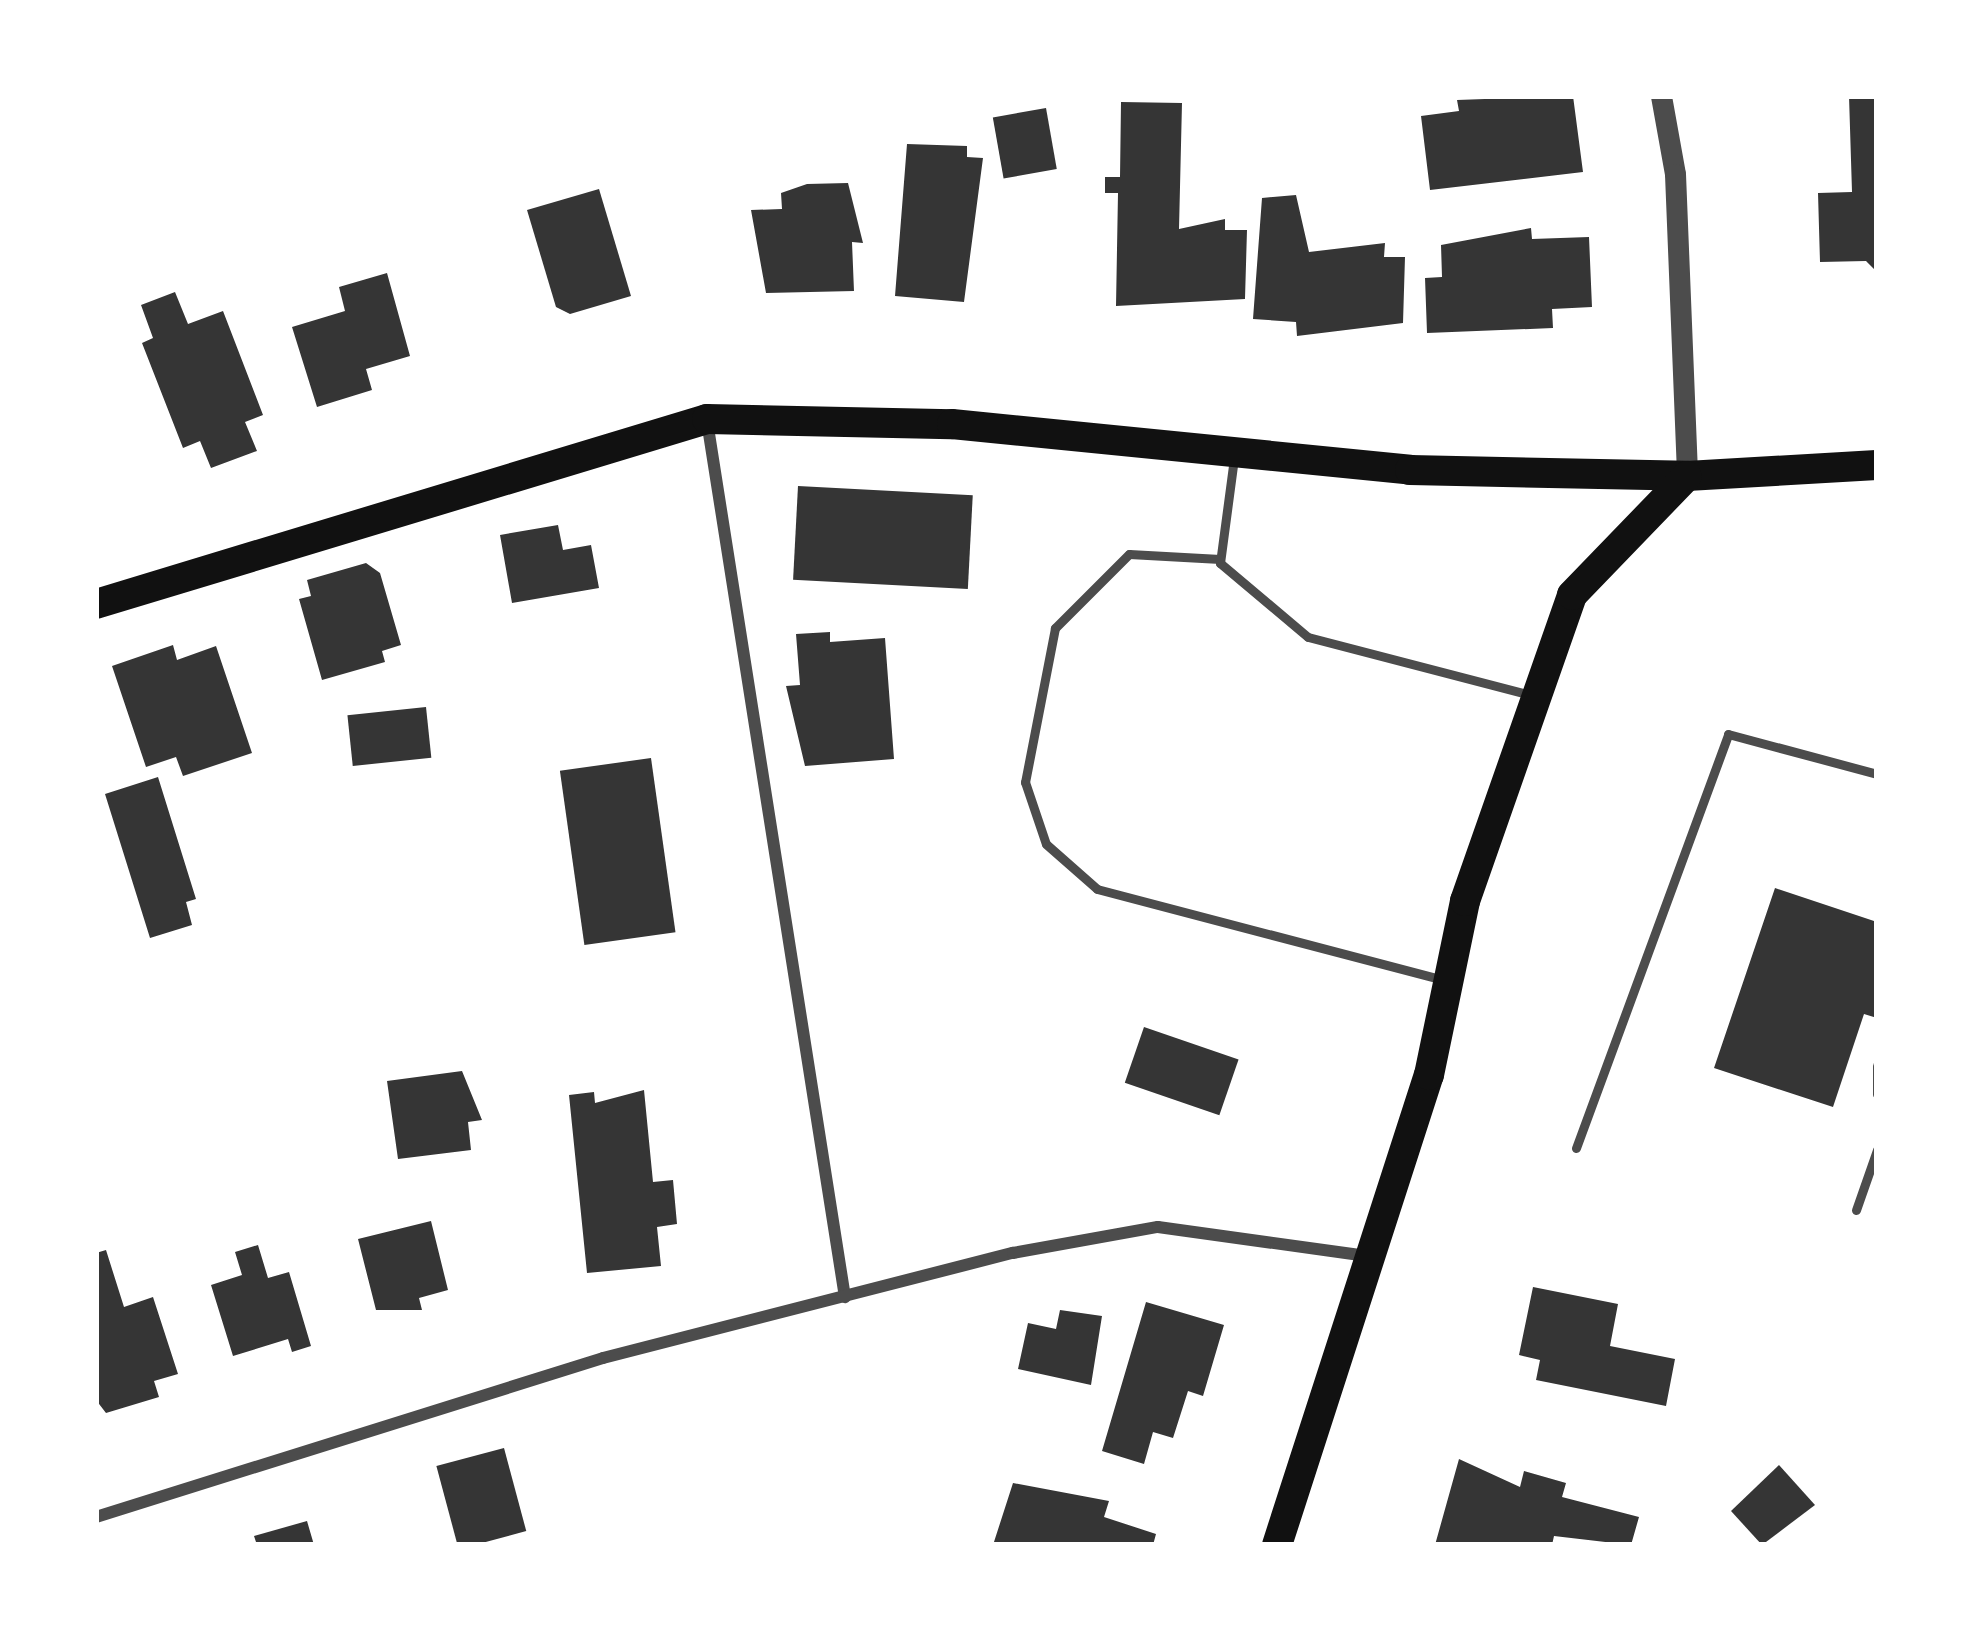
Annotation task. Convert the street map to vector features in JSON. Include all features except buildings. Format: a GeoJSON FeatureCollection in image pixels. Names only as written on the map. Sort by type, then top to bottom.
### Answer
{"type":"FeatureCollection","features":[{"type":"Feature","properties":{"kind":"main road"},"geometry":{"type":"LineString","coordinates":[[96,604],[707,419],[952,424],[1410,470],[1687,476],[1877,465]]}},
{"type":"Feature","properties":{"kind":"main road"},"geometry":{"type":"LineString","coordinates":[[1277,1545],[1429,1075],[1445,980],[1536,696],[1585,576],[1687,476]]}},
{"type":"Feature","properties":{"kind":"street"},"geometry":{"type":"LineString","coordinates":[[1661,96],[1675,174],[1687,476]]}},
{"type":"Feature","properties":{"kind":"street"},"geometry":{"type":"LineString","coordinates":[[707,419],[845,1297]]}},
{"type":"Feature","properties":{"kind":"street"},"geometry":{"type":"LineString","coordinates":[[96,1516],[603,1358],[845,1297],[1158,1227],[1371,1257]]}},
{"type":"Feature","properties":{"kind":"lane"},"geometry":{"type":"LineString","coordinates":[[1220,559],[1235,450]]}},
{"type":"Feature","properties":{"kind":"lane"},"geometry":{"type":"LineString","coordinates":[[1445,980],[1097,889],[1046,844],[1025,782],[1054,628],[1129,554],[1220,559],[1308,638],[1536,696]]}},
{"type":"Feature","properties":{"kind":"lane"},"geometry":{"type":"LineString","coordinates":[[1576,1148],[1728,734],[1877,774]]}},
{"type":"Feature","properties":{"kind":"lane"},"geometry":{"type":"LineString","coordinates":[[1877,1066],[1877,1094]]}},
{"type":"Feature","properties":{"kind":"lane"},"geometry":{"type":"LineString","coordinates":[[1856,1210],[1877,1150]]}}]}
